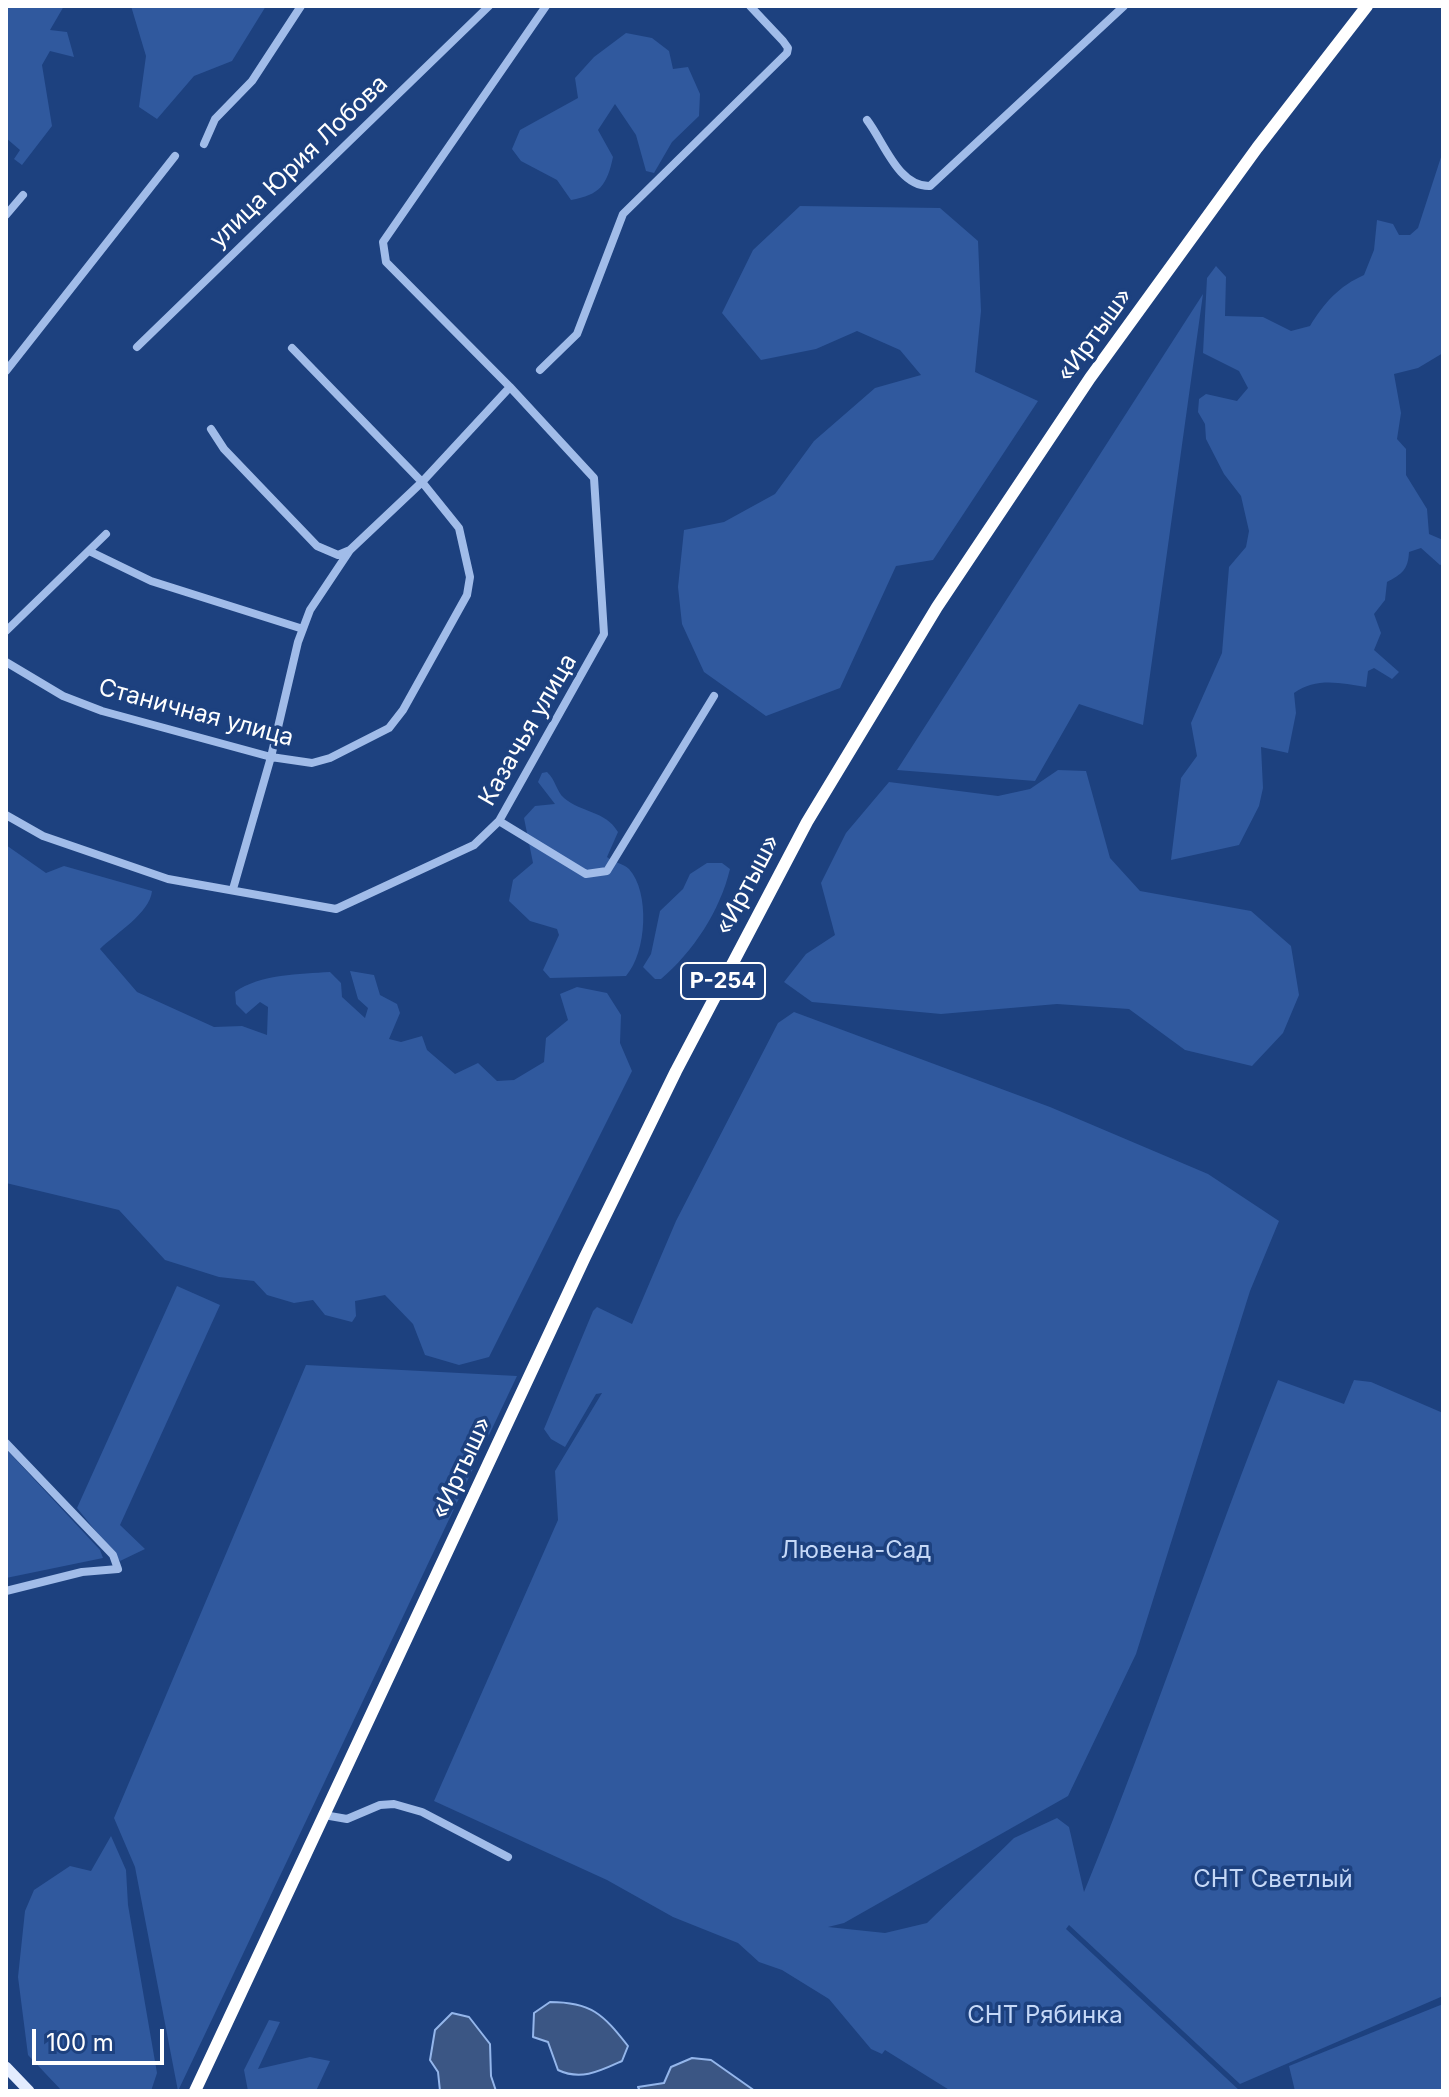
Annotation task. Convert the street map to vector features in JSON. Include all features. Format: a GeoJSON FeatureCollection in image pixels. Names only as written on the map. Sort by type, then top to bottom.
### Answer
{"type":"FeatureCollection","features":[{"type":"Feature","properties":{"kind":"highway","name":"«Иртыш»"},"geometry":{"type":"LineString","coordinates":[[194,2091],[591,1244],[676,1071],[807,822],[937,607],[1072,404],[1267,135],[1367,6]]}},
{"type":"Feature","properties":{"kind":"main road"},"geometry":{"type":"LineString","coordinates":[[6,2067],[29,2091]]}},
{"type":"Feature","properties":{"kind":"street"},"geometry":{"type":"LineString","coordinates":[[204,144],[215,119],[252,81],[301,6]]}},
{"type":"Feature","properties":{"kind":"street","name":"улица Юрия Лобова"},"geometry":{"type":"LineString","coordinates":[[137,347],[489,6]]}},
{"type":"Feature","properties":{"kind":"street","name":"Казачья улица"},"geometry":{"type":"LineString","coordinates":[[6,815],[43,836],[168,879],[336,909],[474,845],[499,821],[604,634],[594,478],[510,387],[386,262],[383,242],[546,6]]}},
{"type":"Feature","properties":{"kind":"street"},"geometry":{"type":"LineString","coordinates":[[540,370],[577,334],[623,214],[787,53],[783,41],[750,6]]}},
{"type":"Feature","properties":{"kind":"street"},"geometry":{"type":"LineString","coordinates":[[867,120],[908,180],[920,186],[930,186],[1124,6]]}},
{"type":"Feature","properties":{"kind":"street"},"geometry":{"type":"LineString","coordinates":[[6,371],[175,156]]}},
{"type":"Feature","properties":{"kind":"street"},"geometry":{"type":"LineString","coordinates":[[6,215],[23,195]]}},
{"type":"Feature","properties":{"kind":"street","name":"Станичная улица"},"geometry":{"type":"LineString","coordinates":[[6,662],[81,704],[271,757],[312,763],[330,758],[389,728],[403,710],[467,595],[470,577],[459,528],[422,482],[292,348]]}},
{"type":"Feature","properties":{"kind":"street"},"geometry":{"type":"LineString","coordinates":[[233,889],[310,610],[350,550],[422,482],[510,387]]}},
{"type":"Feature","properties":{"kind":"street"},"geometry":{"type":"LineString","coordinates":[[211,429],[224,449],[317,546],[338,555],[350,550]]}},
{"type":"Feature","properties":{"kind":"street"},"geometry":{"type":"LineString","coordinates":[[6,631],[106,534]]}},
{"type":"Feature","properties":{"kind":"street"},"geometry":{"type":"LineString","coordinates":[[89,551],[151,581],[303,629]]}},
{"type":"Feature","properties":{"kind":"street"},"geometry":{"type":"LineString","coordinates":[[499,821],[586,874],[607,871],[714,696]]}},
{"type":"Feature","properties":{"kind":"street"},"geometry":{"type":"LineString","coordinates":[[6,1443],[113,1555],[118,1569],[82,1572],[6,1591]]}},
{"type":"Feature","properties":{"kind":"street"},"geometry":{"type":"LineString","coordinates":[[324,1815],[347,1819],[380,1805],[394,1804],[422,1812],[508,1857]]}},
{"type":"Feature","properties":{"kind":"green space"},"geometry":{"type":"Polygon","coordinates":[[[6,6],[64,6],[50,30],[67,32],[74,57],[50,51],[42,65],[52,126],[22,165],[14,159],[20,150],[6,138],[6,6]]]}},
{"type":"Feature","properties":{"kind":"green space"},"geometry":{"type":"Polygon","coordinates":[[[131,6],[266,6],[232,61],[194,76],[157,119],[139,107],[146,56],[131,6]]]}},
{"type":"Feature","properties":{"kind":"green space"},"geometry":{"type":"Polygon","coordinates":[[[626,33],[652,38],[669,51],[673,69],[688,67],[700,94],[699,116],[672,142],[654,173],[646,171],[636,135],[615,104],[598,130],[613,157],[605,182],[595,192],[571,200],[557,180],[521,161],[512,149],[520,130],[578,98],[575,78],[594,57],[626,33]]]}},
{"type":"Feature","properties":{"kind":"green space"},"geometry":{"type":"Polygon","coordinates":[[[1443,151],[1443,353],[1418,368],[1394,374],[1401,413],[1397,439],[1406,449],[1406,475],[1427,509],[1429,534],[1443,540],[1443,564],[1440,565],[1421,548],[1409,552],[1403,571],[1387,582],[1385,600],[1374,614],[1381,633],[1374,650],[1399,672],[1392,679],[1374,668],[1368,671],[1366,687],[1320,683],[1294,693],[1296,713],[1288,753],[1261,747],[1263,788],[1259,806],[1239,845],[1171,860],[1181,778],[1197,756],[1191,723],[1222,653],[1229,567],[1246,547],[1249,531],[1241,496],[1224,474],[1206,439],[1205,424],[1198,412],[1199,399],[1206,394],[1237,401],[1248,388],[1239,371],[1203,353],[1207,278],[1216,266],[1226,277],[1225,316],[1263,317],[1291,331],[1310,326],[1333,296],[1364,275],[1374,250],[1377,220],[1393,224],[1399,235],[1410,235],[1418,228],[1443,151]]]}},
{"type":"Feature","properties":{"kind":"green space"},"geometry":{"type":"Polygon","coordinates":[[[800,206],[940,208],[978,241],[981,311],[975,372],[1038,401],[933,560],[896,566],[840,688],[766,716],[704,672],[682,624],[678,587],[684,530],[724,522],[775,494],[814,441],[875,388],[921,375],[900,350],[857,331],[816,349],[761,360],[722,313],[753,250],[800,206]]]}},
{"type":"Feature","properties":{"kind":"green space"},"geometry":{"type":"Polygon","coordinates":[[[1203,294],[1143,725],[1079,704],[1035,781],[897,770],[1203,294]]]}},
{"type":"Feature","properties":{"kind":"green space"},"geometry":{"type":"Polygon","coordinates":[[[1058,770],[1086,771],[1110,858],[1140,891],[1251,911],[1291,946],[1299,995],[1283,1033],[1252,1066],[1185,1050],[1129,1009],[1057,1004],[941,1014],[812,1002],[784,982],[806,954],[835,935],[821,883],[846,833],[889,782],[998,796],[1030,789],[1058,770]]]}},
{"type":"Feature","properties":{"kind":"green space"},"geometry":{"type":"Polygon","coordinates":[[[547,772],[564,798],[600,816],[618,832],[607,857],[629,869],[636,879],[643,907],[642,938],[626,976],[550,978],[543,970],[559,935],[557,929],[530,921],[509,901],[513,880],[533,863],[524,818],[535,806],[555,804],[538,782],[542,773],[547,772]]]}},
{"type":"Feature","properties":{"kind":"green space"},"geometry":{"type":"Polygon","coordinates":[[[6,845],[46,873],[64,866],[152,891],[139,915],[100,949],[137,992],[214,1027],[242,1026],[267,1035],[268,1007],[260,1002],[246,1014],[236,1004],[235,992],[268,978],[293,974],[330,972],[341,983],[342,997],[365,1018],[368,1008],[358,999],[350,971],[374,975],[380,995],[397,1004],[400,1013],[389,1039],[401,1042],[422,1036],[427,1050],[455,1074],[478,1063],[497,1081],[514,1080],[544,1062],[546,1038],[568,1020],[560,994],[577,987],[607,993],[621,1015],[620,1043],[632,1071],[489,1357],[459,1365],[425,1355],[413,1324],[385,1295],[355,1301],[356,1316],[352,1322],[325,1315],[313,1300],[294,1303],[267,1295],[254,1281],[219,1277],[165,1260],[119,1210],[6,1183],[6,845]]]}},
{"type":"Feature","properties":{"kind":"green space"},"geometry":{"type":"Polygon","coordinates":[[[707,863],[722,863],[730,869],[720,900],[704,930],[684,956],[661,979],[655,979],[643,967],[651,954],[660,911],[683,889],[690,874],[707,863]]]}},
{"type":"Feature","properties":{"kind":"green space","name":"Лювена-Сад"},"geometry":{"type":"Polygon","coordinates":[[[794,1012],[1050,1107],[1208,1174],[1279,1221],[1250,1291],[1136,1654],[1068,1796],[844,1923],[828,1927],[885,1933],[927,1923],[1014,1838],[1057,1818],[1069,1827],[1084,1892],[1278,1380],[1344,1404],[1354,1380],[1371,1382],[1443,1413],[1443,1996],[1240,2084],[1069,1925],[1066,1929],[1240,2091],[951,2091],[885,2050],[882,2054],[871,2049],[829,1999],[782,1970],[759,1962],[738,1943],[673,1917],[607,1880],[434,1801],[558,1520],[555,1471],[602,1393],[596,1394],[565,1447],[551,1439],[544,1429],[593,1311],[597,1307],[632,1324],[676,1221],[778,1023],[794,1012]]]}},
{"type":"Feature","properties":{"kind":"green space"},"geometry":{"type":"Polygon","coordinates":[[[177,1286],[220,1305],[120,1525],[145,1549],[120,1561],[77,1508],[177,1286]]]}},
{"type":"Feature","properties":{"kind":"green space"},"geometry":{"type":"Polygon","coordinates":[[[306,1365],[517,1376],[178,2091],[135,1867],[114,1818],[306,1365]]]}},
{"type":"Feature","properties":{"kind":"green space"},"geometry":{"type":"Polygon","coordinates":[[[6,1449],[100,1550],[103,1558],[6,1578],[6,1449]]]}},
{"type":"Feature","properties":{"kind":"green space"},"geometry":{"type":"Polygon","coordinates":[[[111,1836],[126,1870],[128,1905],[157,2073],[151,2091],[62,2091],[28,2055],[18,1977],[25,1911],[34,1890],[70,1866],[91,1871],[111,1836]]]}},
{"type":"Feature","properties":{"kind":"green space"},"geometry":{"type":"Polygon","coordinates":[[[1443,2004],[1443,2091],[1295,2091],[1289,2066],[1443,2004]]]}},
{"type":"Feature","properties":{"kind":"green space"},"geometry":{"type":"Polygon","coordinates":[[[269,2020],[280,2022],[258,2069],[310,2057],[330,2061],[316,2091],[248,2091],[244,2070],[269,2020]]]}},
{"type":"Feature","properties":{"kind":"shaded area"},"geometry":{"type":"Polygon","coordinates":[[[550,2002],[586,2007],[603,2018],[628,2046],[622,2061],[583,2075],[558,2070],[548,2042],[533,2037],[534,2013],[550,2002]]]}},
{"type":"Feature","properties":{"kind":"shaded area"},"geometry":{"type":"Polygon","coordinates":[[[452,2013],[469,2017],[490,2044],[491,2076],[496,2091],[440,2091],[438,2072],[430,2060],[435,2030],[452,2013]]]}},
{"type":"Feature","properties":{"kind":"shaded area"},"geometry":{"type":"Polygon","coordinates":[[[692,2058],[711,2060],[755,2091],[640,2091],[638,2087],[664,2083],[671,2067],[692,2058]]]}},
{"type":"Feature","properties":{"kind":"park label","name":"СНТ Светлый"},"geometry":{"type":"Point","coordinates":[1273,1880]}},
{"type":"Feature","properties":{"kind":"park label","name":"СНТ Рябинка"},"geometry":{"type":"Point","coordinates":[1045,2016]}}]}
